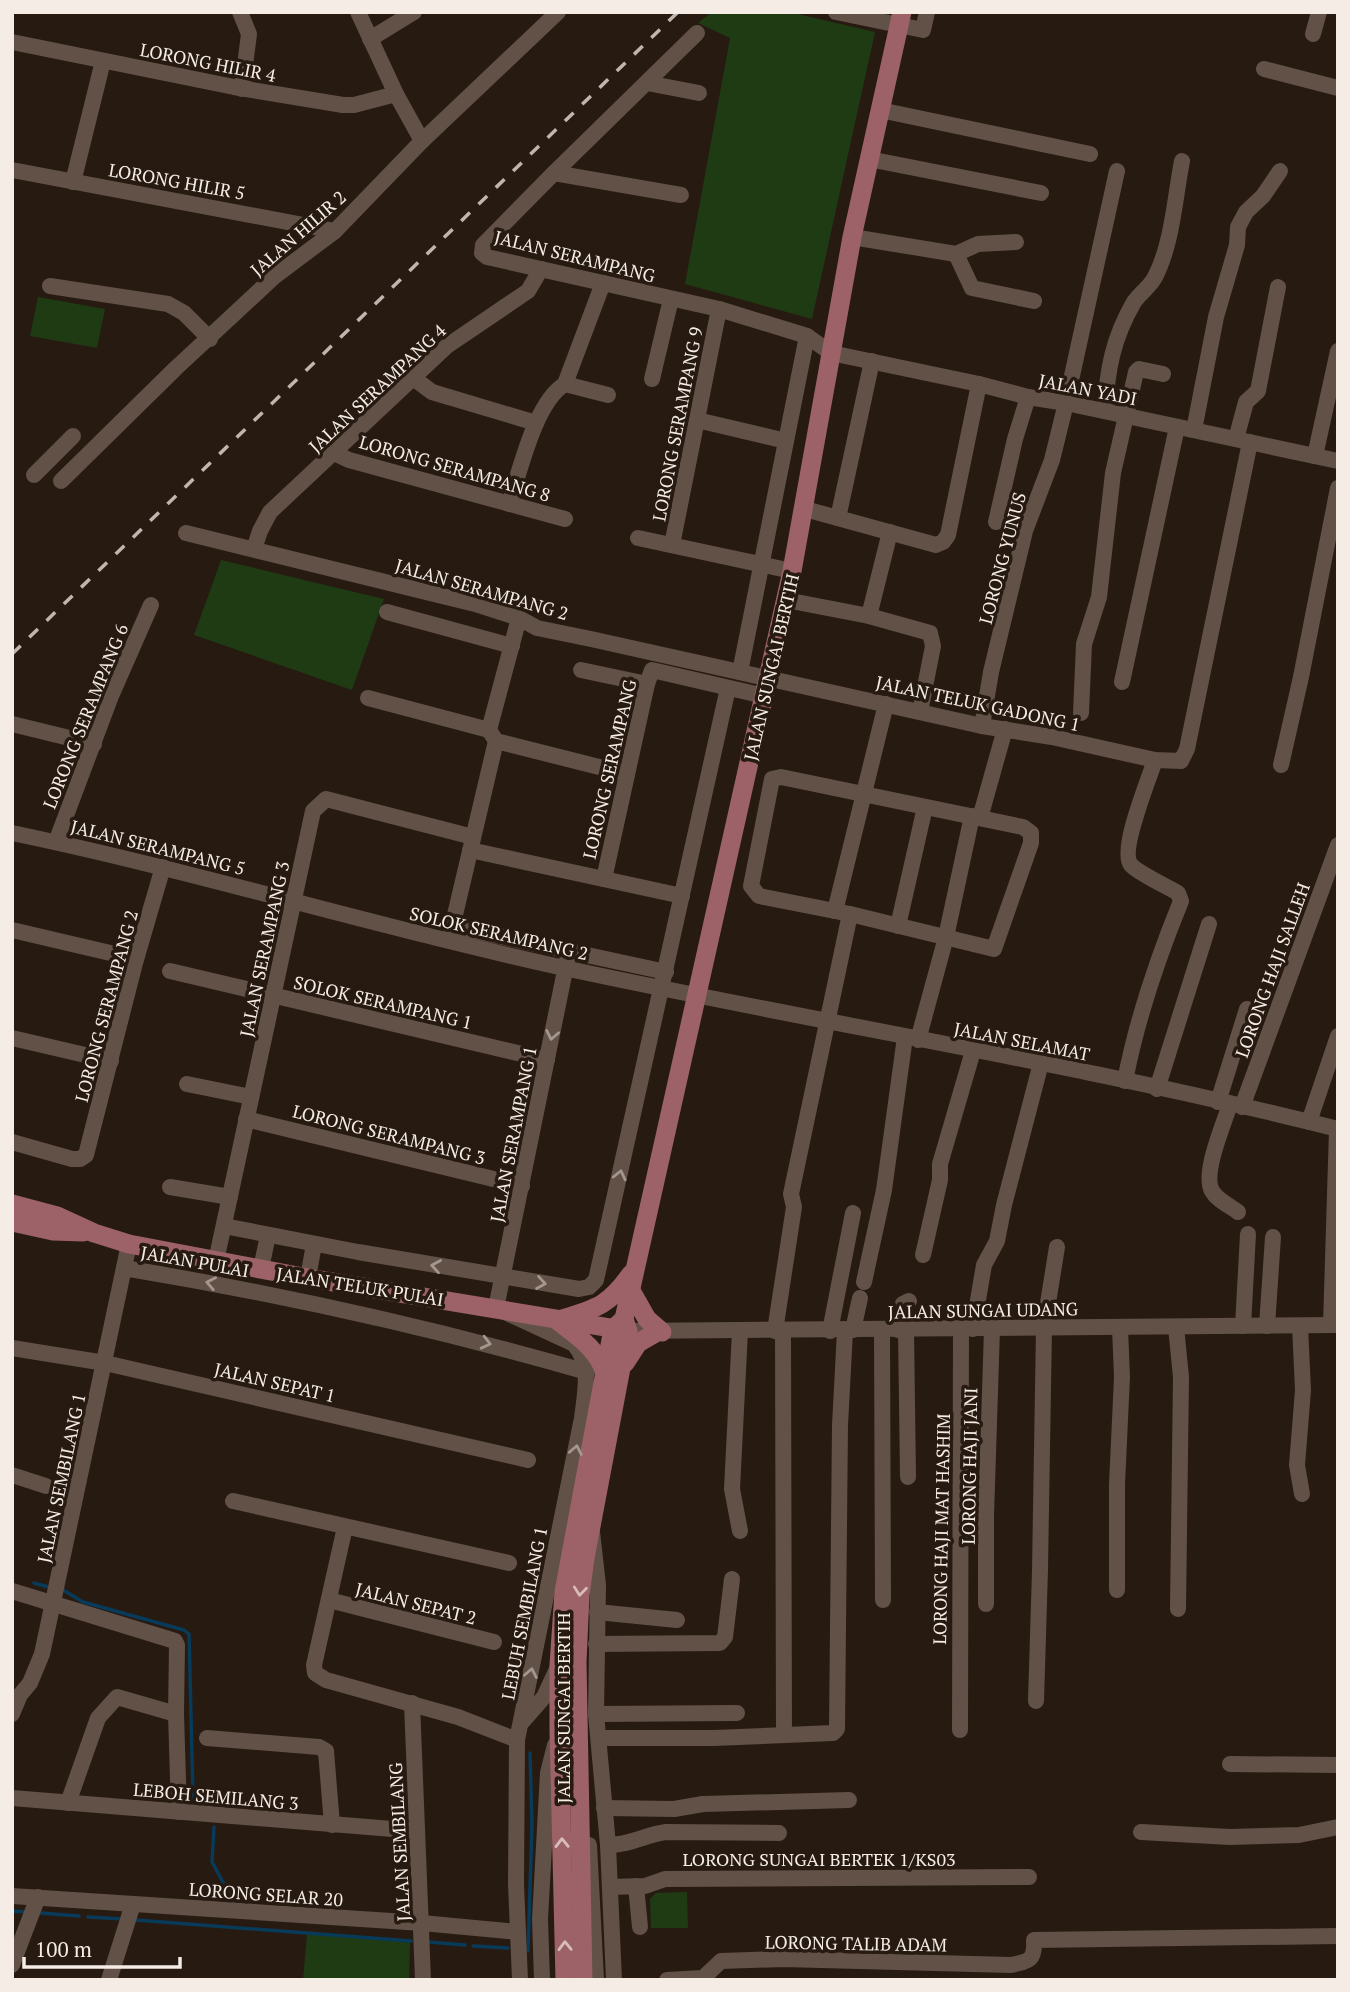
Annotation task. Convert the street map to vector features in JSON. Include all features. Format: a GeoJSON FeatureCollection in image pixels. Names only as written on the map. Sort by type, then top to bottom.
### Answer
{"type":"FeatureCollection","features":[{"type":"Feature","properties":{"kind":"main road","name":"JALAN SUNGAI BERTIH"},"geometry":{"type":"LineString","coordinates":[[583,1980],[573,1912],[568,1731],[559,1665],[564,1592],[604,1373],[622,1326],[786,600],[805,509],[852,237],[900,19]]}},
{"type":"Feature","properties":{"kind":"main road","name":"JALAN TELUK PULAI"},"geometry":{"type":"LineString","coordinates":[[12,1204],[57,1216],[94,1233],[129,1244],[314,1279],[558,1320],[622,1326]]}},
{"type":"Feature","properties":{"kind":"main road","name":"JALAN TELUK PULAI"},"geometry":{"type":"LineString","coordinates":[[12,1222],[53,1231],[94,1233]]}},
{"type":"Feature","properties":{"kind":"main road"},"geometry":{"type":"LineString","coordinates":[[558,1320],[604,1304],[616,1295],[635,1267]]}},
{"type":"Feature","properties":{"kind":"main road"},"geometry":{"type":"LineString","coordinates":[[558,1320],[594,1350],[602,1363],[604,1373],[638,1343],[660,1332],[648,1319],[630,1289]]}},
{"type":"Feature","properties":{"kind":"main road","name":"JALAN SUNGAI BERTIH"},"geometry":{"type":"LineString","coordinates":[[568,1731],[580,1595],[591,1526],[604,1373]]}},
{"type":"Feature","properties":{"kind":"main road","name":"JALAN SUNGAI BERTIH"},"geometry":{"type":"LineString","coordinates":[[565,1980],[573,1912]]}},
{"type":"Feature","properties":{"kind":"street"},"geometry":{"type":"LineString","coordinates":[[240,12],[249,34],[242,89]]}},
{"type":"Feature","properties":{"kind":"street"},"geometry":{"type":"LineString","coordinates":[[358,12],[396,94],[422,141]]}},
{"type":"Feature","properties":{"kind":"street"},"geometry":{"type":"LineString","coordinates":[[369,38],[414,12]]}},
{"type":"Feature","properties":{"kind":"street","name":"JALAN HILIR 2"},"geometry":{"type":"LineString","coordinates":[[49,450],[67,476],[176,368],[275,276],[335,231],[422,141],[558,12]]}},
{"type":"Feature","properties":{"kind":"street"},"geometry":{"type":"LineString","coordinates":[[836,12],[900,19],[923,30],[927,12]]}},
{"type":"Feature","properties":{"kind":"street"},"geometry":{"type":"LineString","coordinates":[[1312,34],[1319,12]]}},
{"type":"Feature","properties":{"kind":"street","name":"JALAN SERAMPANG"},"geometry":{"type":"LineString","coordinates":[[697,33],[483,245],[482,253],[487,257],[541,270],[719,309],[807,336],[831,353]]}},
{"type":"Feature","properties":{"kind":"street","name":"LORONG HILIR 4"},"geometry":{"type":"LineString","coordinates":[[12,43],[242,89],[343,106],[396,94]]}},
{"type":"Feature","properties":{"kind":"street"},"geometry":{"type":"LineString","coordinates":[[73,182],[103,61]]}},
{"type":"Feature","properties":{"kind":"street"},"geometry":{"type":"LineString","coordinates":[[1264,69],[1338,88]]}},
{"type":"Feature","properties":{"kind":"street"},"geometry":{"type":"LineString","coordinates":[[647,83],[699,93]]}},
{"type":"Feature","properties":{"kind":"street"},"geometry":{"type":"LineString","coordinates":[[880,110],[1090,154]]}},
{"type":"Feature","properties":{"kind":"street"},"geometry":{"type":"LineString","coordinates":[[869,159],[1041,193]]}},
{"type":"Feature","properties":{"kind":"street"},"geometry":{"type":"LineString","coordinates":[[1105,411],[1108,369],[1114,346],[1126,316],[1139,294],[1154,280],[1163,257],[1182,161]]}},
{"type":"Feature","properties":{"kind":"street","name":"LORONG HILIR 5"},"geometry":{"type":"LineString","coordinates":[[12,170],[335,231]]}},
{"type":"Feature","properties":{"kind":"street","name":"LORONG YUNUS"},"geometry":{"type":"LineString","coordinates":[[982,726],[991,672],[1025,531],[1052,460],[1066,403],[1117,171]]}},
{"type":"Feature","properties":{"kind":"street"},"geometry":{"type":"LineString","coordinates":[[1194,430],[1216,317],[1237,244],[1238,226],[1246,212],[1263,196],[1280,171]]}},
{"type":"Feature","properties":{"kind":"street"},"geometry":{"type":"LineString","coordinates":[[554,173],[681,195]]}},
{"type":"Feature","properties":{"kind":"street"},"geometry":{"type":"LineString","coordinates":[[852,237],[956,254],[978,244],[1016,242]]}},
{"type":"Feature","properties":{"kind":"street"},"geometry":{"type":"LineString","coordinates":[[956,254],[972,288],[1034,301]]}},
{"type":"Feature","properties":{"kind":"street","name":"JALAN SERAMPANG 4"},"geometry":{"type":"LineString","coordinates":[[254,549],[270,512],[447,346],[528,291],[541,270]]}},
{"type":"Feature","properties":{"kind":"street"},"geometry":{"type":"LineString","coordinates":[[509,504],[536,424],[553,393],[565,384],[603,284]]}},
{"type":"Feature","properties":{"kind":"street"},"geometry":{"type":"LineString","coordinates":[[50,286],[168,304],[184,313],[210,339]]}},
{"type":"Feature","properties":{"kind":"street"},"geometry":{"type":"LineString","coordinates":[[1243,441],[1245,402],[1258,391],[1278,287]]}},
{"type":"Feature","properties":{"kind":"street"},"geometry":{"type":"LineString","coordinates":[[652,379],[670,299]]}},
{"type":"Feature","properties":{"kind":"street","name":"LORONG SERAMPANG 9"},"geometry":{"type":"LineString","coordinates":[[672,545],[719,309]]}},
{"type":"Feature","properties":{"kind":"street"},"geometry":{"type":"LineString","coordinates":[[740,672],[807,336]]}},
{"type":"Feature","properties":{"kind":"street"},"geometry":{"type":"LineString","coordinates":[[1315,456],[1338,351]]}},
{"type":"Feature","properties":{"kind":"street","name":"JALAN YADI"},"geometry":{"type":"LineString","coordinates":[[831,353],[1338,461]]}},
{"type":"Feature","properties":{"kind":"street"},"geometry":{"type":"LineString","coordinates":[[838,518],[872,361]]}},
{"type":"Feature","properties":{"kind":"street"},"geometry":{"type":"LineString","coordinates":[[1081,713],[1084,644],[1099,597],[1113,473],[1137,370],[1163,374]]}},
{"type":"Feature","properties":{"kind":"street"},"geometry":{"type":"LineString","coordinates":[[412,377],[432,392],[536,424]]}},
{"type":"Feature","properties":{"kind":"street"},"geometry":{"type":"LineString","coordinates":[[565,384],[608,395]]}},
{"type":"Feature","properties":{"kind":"street"},"geometry":{"type":"LineString","coordinates":[[805,509],[936,545],[943,542],[948,535],[979,384]]}},
{"type":"Feature","properties":{"kind":"street"},"geometry":{"type":"LineString","coordinates":[[996,522],[1015,439],[1028,397]]}},
{"type":"Feature","properties":{"kind":"street"},"geometry":{"type":"LineString","coordinates":[[697,420],[786,441]]}},
{"type":"Feature","properties":{"kind":"street"},"geometry":{"type":"LineString","coordinates":[[1122,682],[1177,427]]}},
{"type":"Feature","properties":{"kind":"street"},"geometry":{"type":"LineString","coordinates":[[34,475],[49,450],[73,436]]}},
{"type":"Feature","properties":{"kind":"street","name":"JALAN TELUK GADONG 1"},"geometry":{"type":"LineString","coordinates":[[766,687],[886,704],[1155,760],[1181,761],[1187,749],[1243,441]]}},
{"type":"Feature","properties":{"kind":"street","name":"LORONG SERAMPANG 8"},"geometry":{"type":"LineString","coordinates":[[334,453],[349,460],[565,519]]}},
{"type":"Feature","properties":{"kind":"street"},"geometry":{"type":"LineString","coordinates":[[1281,765],[1338,488]]}},
{"type":"Feature","properties":{"kind":"street"},"geometry":{"type":"LineString","coordinates":[[869,616],[890,532]]}},
{"type":"Feature","properties":{"kind":"street","name":"JALAN SERAMPANG 2"},"geometry":{"type":"LineString","coordinates":[[186,533],[475,604],[519,618],[550,632],[740,672],[766,687]]}},
{"type":"Feature","properties":{"kind":"street"},"geometry":{"type":"LineString","coordinates":[[638,538],[792,571]]}},
{"type":"Feature","properties":{"kind":"street"},"geometry":{"type":"LineString","coordinates":[[786,600],[869,616],[930,633],[933,646],[920,712]]}},
{"type":"Feature","properties":{"kind":"street","name":"LORONG SERAMPANG 6"},"geometry":{"type":"LineString","coordinates":[[56,842],[111,696],[151,605]]}},
{"type":"Feature","properties":{"kind":"street"},"geometry":{"type":"LineString","coordinates":[[387,612],[512,646]]}},
{"type":"Feature","properties":{"kind":"street"},"geometry":{"type":"LineString","coordinates":[[519,618],[492,735],[472,844],[450,934],[569,951],[666,972]]}},
{"type":"Feature","properties":{"kind":"street"},"geometry":{"type":"LineString","coordinates":[[581,670],[729,688],[766,687]]}},
{"type":"Feature","properties":{"kind":"street","name":"LORONG SERAMPANG"},"geometry":{"type":"LineString","coordinates":[[604,879],[651,677]]}},
{"type":"Feature","properties":{"kind":"street"},"geometry":{"type":"LineString","coordinates":[[662,989],[729,688]]}},
{"type":"Feature","properties":{"kind":"street"},"geometry":{"type":"LineString","coordinates":[[368,698],[627,774]]}},
{"type":"Feature","properties":{"kind":"street"},"geometry":{"type":"LineString","coordinates":[[784,1734],[779,1331],[794,1207],[791,1194],[829,1022],[843,913],[863,794],[886,704]]}},
{"type":"Feature","properties":{"kind":"street"},"geometry":{"type":"LineString","coordinates":[[12,724],[94,744]]}},
{"type":"Feature","properties":{"kind":"street"},"geometry":{"type":"LineString","coordinates":[[843,1331],[862,1290],[884,1190],[911,1039],[946,937],[976,817],[1005,729]]}},
{"type":"Feature","properties":{"kind":"street"},"geometry":{"type":"LineString","coordinates":[[1125,1081],[1133,1038],[1154,967],[1181,901],[1178,893],[1131,866],[1126,855],[1130,834],[1155,760]]}},
{"type":"Feature","properties":{"kind":"street"},"geometry":{"type":"LineString","coordinates":[[781,777],[863,794],[1023,827],[1031,833],[1031,843],[994,949],[759,896],[751,886],[772,779],[781,777]]}},
{"type":"Feature","properties":{"kind":"street","name":"JALAN SERAMPANG 3"},"geometry":{"type":"LineString","coordinates":[[216,1261],[313,811],[326,799],[472,844]]}},
{"type":"Feature","properties":{"kind":"street"},"geometry":{"type":"LineString","coordinates":[[898,926],[925,807]]}},
{"type":"Feature","properties":{"kind":"street","name":"JALAN SERAMPANG 5"},"geometry":{"type":"LineString","coordinates":[[12,833],[163,867],[294,901]]}},
{"type":"Feature","properties":{"kind":"street"},"geometry":{"type":"LineString","coordinates":[[472,844],[604,879],[682,896]]}},
{"type":"Feature","properties":{"kind":"street","name":"LORONG HAJI SALLEH"},"geometry":{"type":"LineString","coordinates":[[1230,1104],[1338,845]]}},
{"type":"Feature","properties":{"kind":"street","name":"LORONG SERAMPANG 2"},"geometry":{"type":"LineString","coordinates":[[12,1142],[72,1159],[86,1155],[136,959],[163,867]]}},
{"type":"Feature","properties":{"kind":"street","name":"SOLOK SERAMPANG 2"},"geometry":{"type":"LineString","coordinates":[[294,901],[450,934],[565,968],[697,996]]}},
{"type":"Feature","properties":{"kind":"street"},"geometry":{"type":"LineString","coordinates":[[1157,1089],[1209,924]]}},
{"type":"Feature","properties":{"kind":"street"},"geometry":{"type":"LineString","coordinates":[[12,930],[136,959]]}},
{"type":"Feature","properties":{"kind":"street","name":"JALAN SERAMPANG 1"},"geometry":{"type":"LineString","coordinates":[[496,1308],[569,951]]}},
{"type":"Feature","properties":{"kind":"street","name":"SOLOK SERAMPANG 1"},"geometry":{"type":"LineString","coordinates":[[170,971],[547,1060]]}},
{"type":"Feature","properties":{"kind":"street","name":"JALAN TELUK PULAI"},"geometry":{"type":"LineString","coordinates":[[224,1226],[504,1277],[579,1289],[589,1287],[596,1280],[662,989]]}},
{"type":"Feature","properties":{"kind":"street","name":"JALAN SELAMAT"},"geometry":{"type":"LineString","coordinates":[[697,996],[1041,1063],[1337,1129]]}},
{"type":"Feature","properties":{"kind":"street"},"geometry":{"type":"LineString","coordinates":[[1238,1212],[1214,1195],[1210,1188],[1209,1174],[1230,1104],[1247,1009]]}},
{"type":"Feature","properties":{"kind":"street"},"geometry":{"type":"LineString","coordinates":[[1309,1122],[1338,1036]]}},
{"type":"Feature","properties":{"kind":"street"},"geometry":{"type":"LineString","coordinates":[[12,1038],[111,1061]]}},
{"type":"Feature","properties":{"kind":"street"},"geometry":{"type":"LineString","coordinates":[[923,1255],[940,1180],[940,1164],[973,1051]]}},
{"type":"Feature","properties":{"kind":"street","name":"LORONG HAJI MAT HASHIM"},"geometry":{"type":"LineString","coordinates":[[960,1730],[967,1329],[984,1265],[997,1241],[1041,1063]]}},
{"type":"Feature","properties":{"kind":"street"},"geometry":{"type":"LineString","coordinates":[[187,1084],[251,1097]]}},
{"type":"Feature","properties":{"kind":"street","name":"LORONG SERAMPANG 3"},"geometry":{"type":"LineString","coordinates":[[246,1119],[522,1186]]}},
{"type":"Feature","properties":{"kind":"street"},"geometry":{"type":"LineString","coordinates":[[1334,1325],[1333,1245],[1337,1129]]}},
{"type":"Feature","properties":{"kind":"street"},"geometry":{"type":"LineString","coordinates":[[170,1187],[230,1197]]}},
{"type":"Feature","properties":{"kind":"street"},"geometry":{"type":"LineString","coordinates":[[598,1738],[714,1738],[833,1733],[837,1729],[840,1425],[843,1331],[853,1213]]}},
{"type":"Feature","properties":{"kind":"street"},"geometry":{"type":"LineString","coordinates":[[1243,1326],[1248,1234]]}},
{"type":"Feature","properties":{"kind":"street"},"geometry":{"type":"LineString","coordinates":[[261,1269],[268,1235]]}},
{"type":"Feature","properties":{"kind":"street"},"geometry":{"type":"LineString","coordinates":[[1267,1326],[1273,1237]]}},
{"type":"Feature","properties":{"kind":"street","name":"JALAN SEMBILANG 1"},"geometry":{"type":"LineString","coordinates":[[12,1714],[16,1694],[30,1683],[42,1654],[129,1244]]}},
{"type":"Feature","properties":{"kind":"street"},"geometry":{"type":"LineString","coordinates":[[314,1244],[314,1304]]}},
{"type":"Feature","properties":{"kind":"street"},"geometry":{"type":"LineString","coordinates":[[1036,1700],[1041,1570],[1044,1328],[1057,1247]]}},
{"type":"Feature","properties":{"kind":"street","name":"JALAN PULAI"},"geometry":{"type":"LineString","coordinates":[[124,1268],[396,1321],[604,1373]]}},
{"type":"Feature","properties":{"kind":"street"},"geometry":{"type":"LineString","coordinates":[[396,1321],[401,1293]]}},
{"type":"Feature","properties":{"kind":"street"},"geometry":{"type":"LineString","coordinates":[[883,1600],[895,1330],[903,1304],[909,1301]]}},
{"type":"Feature","properties":{"kind":"street"},"geometry":{"type":"LineString","coordinates":[[496,1308],[574,1344],[604,1373]]}},
{"type":"Feature","properties":{"kind":"street","name":"JALAN SUNGAI UDANG"},"geometry":{"type":"LineString","coordinates":[[622,1326],[660,1332],[1334,1325]]}},
{"type":"Feature","properties":{"kind":"street"},"geometry":{"type":"LineString","coordinates":[[1300,1326],[1303,1390],[1297,1465],[1302,1494]]}},
{"type":"Feature","properties":{"kind":"street"},"geometry":{"type":"LineString","coordinates":[[1177,1327],[1181,1377],[1178,1609]]}},
{"type":"Feature","properties":{"kind":"street"},"geometry":{"type":"LineString","coordinates":[[1117,1590],[1121,1328]]}},
{"type":"Feature","properties":{"kind":"street","name":"LORONG HAJI JANI"},"geometry":{"type":"LineString","coordinates":[[986,1604],[992,1329]]}},
{"type":"Feature","properties":{"kind":"street"},"geometry":{"type":"LineString","coordinates":[[895,1330],[908,1477]]}},
{"type":"Feature","properties":{"kind":"street"},"geometry":{"type":"LineString","coordinates":[[740,1331],[732,1489],[740,1531]]}},
{"type":"Feature","properties":{"kind":"street","name":"JALAN SEPAT 1"},"geometry":{"type":"LineString","coordinates":[[12,1348],[104,1363],[528,1460]]}},
{"type":"Feature","properties":{"kind":"street","name":"LEBUH SEMBILANG 1"},"geometry":{"type":"LineString","coordinates":[[520,1980],[517,1740],[582,1418],[604,1373]]}},
{"type":"Feature","properties":{"kind":"street"},"geometry":{"type":"LineString","coordinates":[[12,1475],[46,1486]]}},
{"type":"Feature","properties":{"kind":"street"},"geometry":{"type":"LineString","coordinates":[[233,1501],[509,1563]]}},
{"type":"Feature","properties":{"kind":"street"},"geometry":{"type":"LineString","coordinates":[[591,1526],[596,1552],[596,1714],[608,1845],[614,1980]]}},
{"type":"Feature","properties":{"kind":"street"},"geometry":{"type":"LineString","coordinates":[[345,1527],[314,1665],[315,1673],[326,1680],[480,1724],[517,1740]]}},
{"type":"Feature","properties":{"kind":"street"},"geometry":{"type":"LineString","coordinates":[[596,1644],[720,1643],[725,1637],[732,1579]]}},
{"type":"Feature","properties":{"kind":"street"},"geometry":{"type":"LineString","coordinates":[[12,1591],[175,1641],[179,1812]]}},
{"type":"Feature","properties":{"kind":"street","name":"JALAN SEPAT 2"},"geometry":{"type":"LineString","coordinates":[[329,1600],[494,1642]]}},
{"type":"Feature","properties":{"kind":"street"},"geometry":{"type":"LineString","coordinates":[[597,1612],[677,1620]]}},
{"type":"Feature","properties":{"kind":"street"},"geometry":{"type":"LineString","coordinates":[[521,1723],[544,1697],[559,1665]]}},
{"type":"Feature","properties":{"kind":"street"},"geometry":{"type":"LineString","coordinates":[[68,1803],[98,1718],[117,1697],[176,1714]]}},
{"type":"Feature","properties":{"kind":"street","name":"JALAN SEMBILANG"},"geometry":{"type":"LineString","coordinates":[[412,1703],[423,1980]]}},
{"type":"Feature","properties":{"kind":"street"},"geometry":{"type":"LineString","coordinates":[[596,1714],[737,1713]]}},
{"type":"Feature","properties":{"kind":"street"},"geometry":{"type":"LineString","coordinates":[[541,1980],[540,1919],[548,1773],[568,1731]]}},
{"type":"Feature","properties":{"kind":"street"},"geometry":{"type":"LineString","coordinates":[[568,1731],[586,1775],[596,1980]]}},
{"type":"Feature","properties":{"kind":"street"},"geometry":{"type":"LineString","coordinates":[[207,1738],[320,1747],[326,1752],[329,1761],[332,1825]]}},
{"type":"Feature","properties":{"kind":"street"},"geometry":{"type":"LineString","coordinates":[[1230,1764],[1338,1765]]}},
{"type":"Feature","properties":{"kind":"street","name":"LEBOH SEMILANG 3"},"geometry":{"type":"LineString","coordinates":[[12,1798],[417,1831]]}},
{"type":"Feature","properties":{"kind":"street"},"geometry":{"type":"LineString","coordinates":[[604,1808],[674,1809],[702,1804],[849,1800]]}},
{"type":"Feature","properties":{"kind":"street"},"geometry":{"type":"LineString","coordinates":[[1140,1832],[1230,1837],[1299,1835],[1338,1827]]}},
{"type":"Feature","properties":{"kind":"street"},"geometry":{"type":"LineString","coordinates":[[608,1845],[635,1842],[666,1832],[779,1833]]}},
{"type":"Feature","properties":{"kind":"street","name":"LORONG SUNGAI BERTEK 1/KS03"},"geometry":{"type":"LineString","coordinates":[[610,1887],[636,1886],[665,1879],[1030,1877]]}},
{"type":"Feature","properties":{"kind":"street"},"geometry":{"type":"LineString","coordinates":[[636,1886],[640,1927]]}},
{"type":"Feature","properties":{"kind":"street","name":"LORONG SELAR 20"},"geometry":{"type":"LineString","coordinates":[[12,1896],[252,1914],[422,1923],[518,1932]]}},
{"type":"Feature","properties":{"kind":"street"},"geometry":{"type":"LineString","coordinates":[[12,1965],[38,1897]]}},
{"type":"Feature","properties":{"kind":"street"},"geometry":{"type":"LineString","coordinates":[[109,1980],[133,1904]]}},
{"type":"Feature","properties":{"kind":"street","name":"LORONG TALIB ADAM"},"geometry":{"type":"LineString","coordinates":[[667,1980],[703,1978],[721,1961],[783,1959],[1011,1965],[1025,1962],[1032,1957],[1034,1940],[1338,1936]]}},
{"type":"Feature","properties":{"kind":"green space"},"geometry":{"type":"Polygon","coordinates":[[[712,12],[789,12],[875,32],[812,319],[685,284],[730,38],[698,23],[712,12]]]}},
{"type":"Feature","properties":{"kind":"green space"},"geometry":{"type":"Polygon","coordinates":[[[38,297],[105,309],[97,348],[30,336],[38,297]]]}},
{"type":"Feature","properties":{"kind":"green space"},"geometry":{"type":"Polygon","coordinates":[[[221,560],[384,599],[352,690],[194,635],[221,560]]]}},
{"type":"Feature","properties":{"kind":"green space"},"geometry":{"type":"Polygon","coordinates":[[[687,1892],[688,1928],[651,1928],[650,1899],[656,1893],[687,1892]]]}},
{"type":"Feature","properties":{"kind":"green space"},"geometry":{"type":"Polygon","coordinates":[[[307,1934],[410,1941],[409,1980],[303,1980],[307,1934]]]}},
{"type":"Feature","properties":{"kind":"waterway"},"geometry":{"type":"LineString","coordinates":[[34,1583],[52,1588]]}},
{"type":"Feature","properties":{"kind":"waterway"},"geometry":{"type":"LineString","coordinates":[[63,1590],[83,1602],[184,1630],[189,1634],[193,1797],[199,1807]]}},
{"type":"Feature","properties":{"kind":"waterway"},"geometry":{"type":"LineString","coordinates":[[528,1951],[532,1825],[530,1753]]}},
{"type":"Feature","properties":{"kind":"waterway"},"geometry":{"type":"LineString","coordinates":[[214,1827],[212,1862],[236,1906]]}},
{"type":"Feature","properties":{"kind":"waterway"},"geometry":{"type":"LineString","coordinates":[[12,1911],[27,1912]]}},
{"type":"Feature","properties":{"kind":"waterway"},"geometry":{"type":"LineString","coordinates":[[40,1913],[79,1916]]}},
{"type":"Feature","properties":{"kind":"waterway"},"geometry":{"type":"LineString","coordinates":[[88,1917],[124,1919]]}},
{"type":"Feature","properties":{"kind":"waterway"},"geometry":{"type":"LineString","coordinates":[[136,1920],[411,1941]]}},
{"type":"Feature","properties":{"kind":"waterway"},"geometry":{"type":"LineString","coordinates":[[428,1942],[465,1945]]}},
{"type":"Feature","properties":{"kind":"waterway"},"geometry":{"type":"LineString","coordinates":[[473,1946],[508,1948]]}},
{"type":"Feature","properties":{"kind":"railway"},"geometry":{"type":"LineString","coordinates":[[12,654],[678,12]]}}]}
